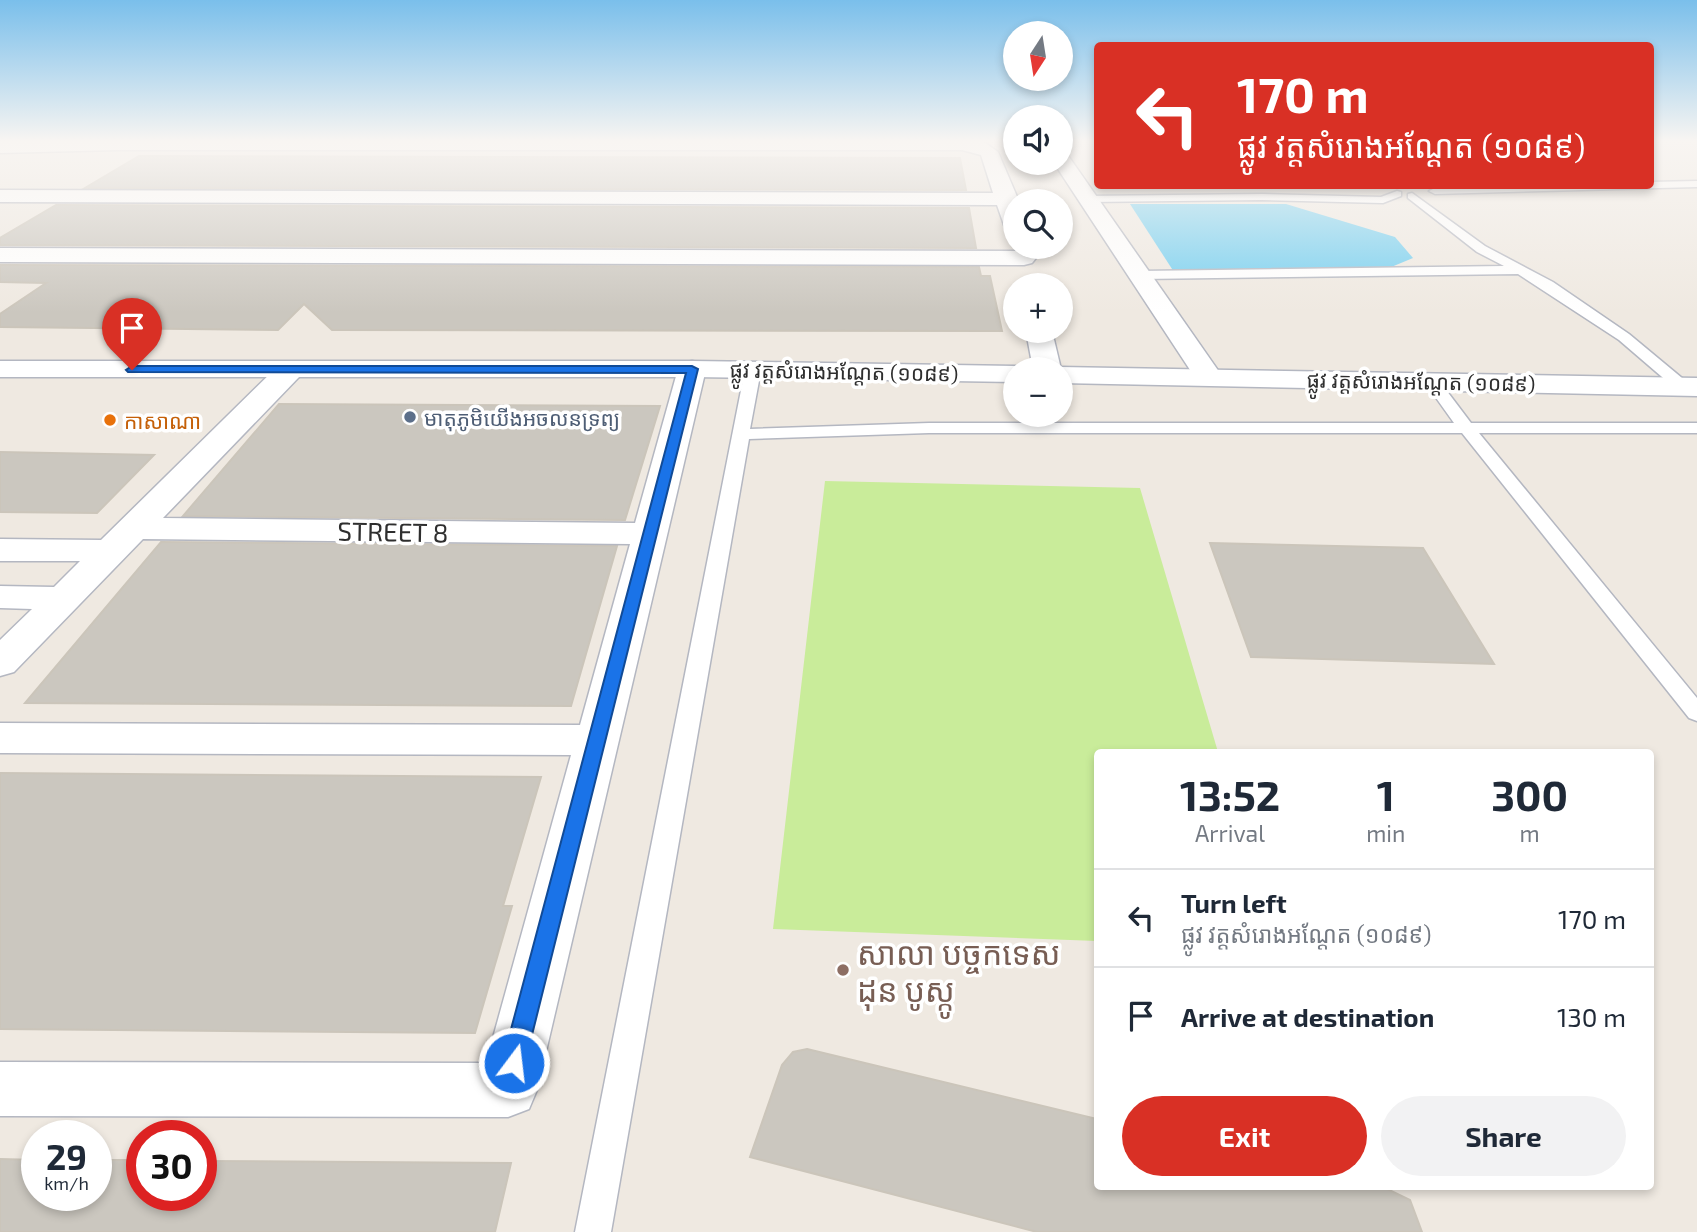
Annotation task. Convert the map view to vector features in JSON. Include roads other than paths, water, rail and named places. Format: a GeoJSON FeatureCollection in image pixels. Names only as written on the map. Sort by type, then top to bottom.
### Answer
{"type":"FeatureCollection","features":[{"type":"Feature","properties":{"kind":"street"},"geometry":{"type":"LineString","coordinates":[[0,213],[20,197]]}},
{"type":"Feature","properties":{"kind":"street"},"geometry":{"type":"LineString","coordinates":[[919,197],[1003,200]]}},
{"type":"Feature","properties":{"kind":"street"},"geometry":{"type":"LineString","coordinates":[[1088,199],[1208,376]]}},
{"type":"Feature","properties":{"kind":"street"},"geometry":{"type":"LineString","coordinates":[[0,255],[1003,252]]}},
{"type":"Feature","properties":{"kind":"street","name":"ផ្លូវ វត្តសំរោងអណ្ដែត (១០៨៩)"},"geometry":{"type":"LineString","coordinates":[[0,369],[692,369],[1003,374]]}},
{"type":"Feature","properties":{"kind":"street"},"geometry":{"type":"LineString","coordinates":[[0,1089],[508,1090],[692,369]]}},
{"type":"Feature","properties":{"kind":"street"},"geometry":{"type":"LineString","coordinates":[[0,663],[290,370]]}},
{"type":"Feature","properties":{"kind":"street","name":"ផ្លូវ វត្តសំរោងអណ្ដែត (១០៨៩)"},"geometry":{"type":"LineString","coordinates":[[1073,375],[1689,387]]}},
{"type":"Feature","properties":{"kind":"street","name":"STREET 8"},"geometry":{"type":"LineString","coordinates":[[0,550],[121,540],[651,534]]}},
{"type":"Feature","properties":{"kind":"street"},"geometry":{"type":"LineString","coordinates":[[0,597],[63,598]]}},
{"type":"Feature","properties":{"kind":"street"},"geometry":{"type":"LineString","coordinates":[[0,738],[597,740]]}},
{"type":"Feature","properties":{"kind":"lane"},"geometry":{"type":"LineString","coordinates":[[1088,199],[1219,197]]}},
{"type":"Feature","properties":{"kind":"lane"},"geometry":{"type":"LineString","coordinates":[[1282,197],[1383,200],[1389,197]]}},
{"type":"Feature","properties":{"kind":"lane"},"geometry":{"type":"LineString","coordinates":[[1414,197],[1481,249],[1520,270],[1624,337],[1689,387]]}},
{"type":"Feature","properties":{"kind":"lane"},"geometry":{"type":"LineString","coordinates":[[1140,275],[1520,270]]}},
{"type":"Feature","properties":{"kind":"lane"},"geometry":{"type":"LineString","coordinates":[[593,1232],[753,370]]}},
{"type":"Feature","properties":{"kind":"lane"},"geometry":{"type":"LineString","coordinates":[[1432,381],[1468,430],[1697,713]]}},
{"type":"Feature","properties":{"kind":"lane"},"geometry":{"type":"LineString","coordinates":[[741,434],[929,428],[1697,428]]}},
{"type":"Feature","properties":{"kind":"water"},"geometry":{"type":"Polygon","coordinates":[[[1130,204],[1286,204],[1395,237],[1413,258],[1384,270],[1174,272],[1130,204]]]}},
{"type":"Feature","properties":{"kind":"place","name":"មាតុភូមិយើងអចលនទ្រព្យ"},"geometry":{"type":"Point","coordinates":[410,417]}},
{"type":"Feature","properties":{"kind":"place","name":"កាសាណា"},"geometry":{"type":"Point","coordinates":[110,420]}},
{"type":"Feature","properties":{"kind":"place","name":"សាលា បច្ចកទេស ដុន បូស្កូ"},"geometry":{"type":"Point","coordinates":[843,970]}}]}
